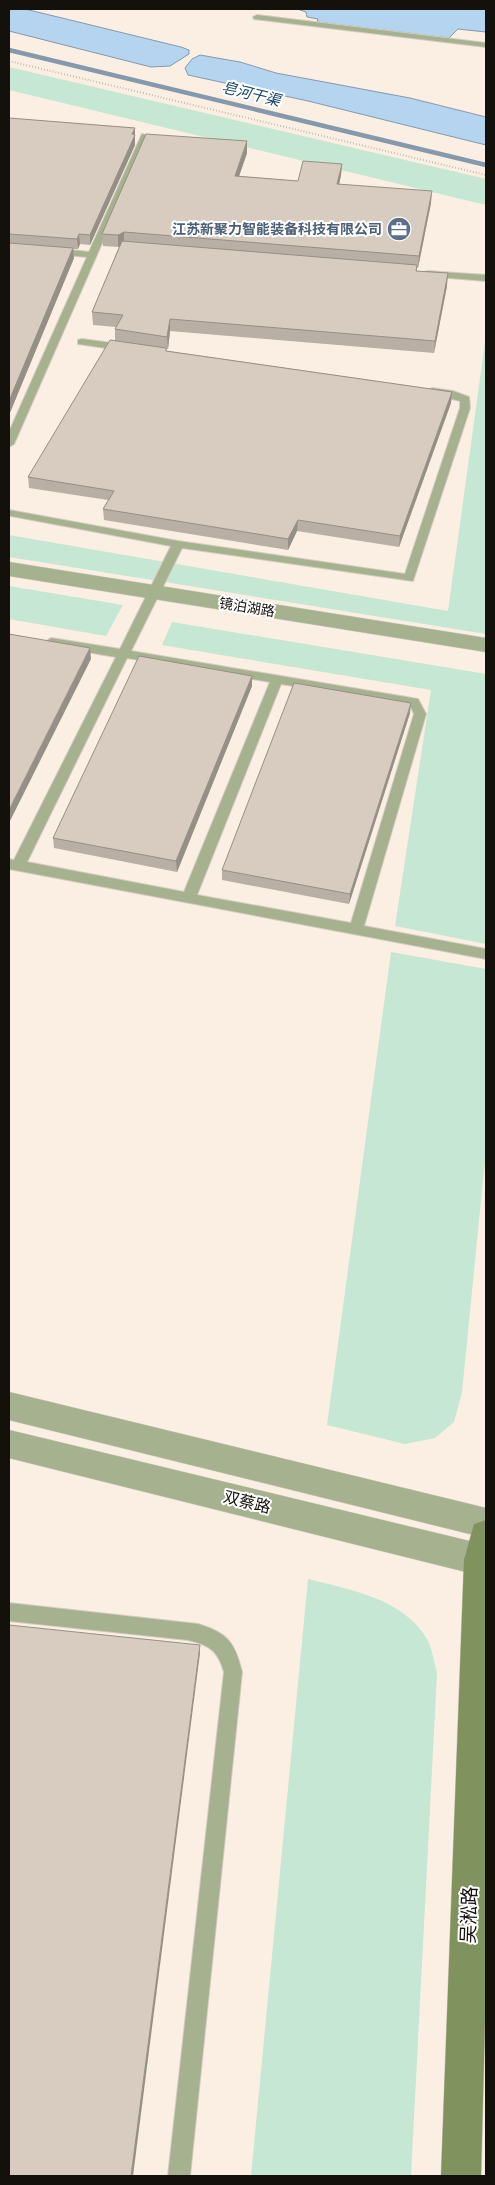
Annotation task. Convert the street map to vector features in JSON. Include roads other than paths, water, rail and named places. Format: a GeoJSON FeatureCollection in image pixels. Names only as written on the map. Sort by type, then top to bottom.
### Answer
{"type":"FeatureCollection","features":[{"type":"Feature","properties":{"kind":"main road","name":"吴淞路"},"geometry":{"type":"LineString","coordinates":[[461,2176],[485,1552]]}},
{"type":"Feature","properties":{"kind":"street","name":"镜泊湖路"},"geometry":{"type":"LineString","coordinates":[[9,569],[486,645]]}},
{"type":"Feature","properties":{"kind":"street"},"geometry":{"type":"LineString","coordinates":[[9,1406],[486,1523]]}},
{"type":"Feature","properties":{"kind":"street","name":"双蔡路"},"geometry":{"type":"LineString","coordinates":[[9,1444],[485,1552]]}},
{"type":"Feature","properties":{"kind":"lane"},"geometry":{"type":"LineString","coordinates":[[258,17],[486,45]]}},
{"type":"Feature","properties":{"kind":"lane"},"geometry":{"type":"LineString","coordinates":[[9,444],[145,136]]}},
{"type":"Feature","properties":{"kind":"lane"},"geometry":{"type":"LineString","coordinates":[[46,251],[92,255]]}},
{"type":"Feature","properties":{"kind":"lane"},"geometry":{"type":"LineString","coordinates":[[418,273],[486,278]]}},
{"type":"Feature","properties":{"kind":"lane"},"geometry":{"type":"LineString","coordinates":[[82,342],[140,350]]}},
{"type":"Feature","properties":{"kind":"lane"},"geometry":{"type":"LineString","coordinates":[[11,513],[178,544],[409,578],[465,408],[465,399],[453,394],[424,390]]}},
{"type":"Feature","properties":{"kind":"lane"},"geometry":{"type":"LineString","coordinates":[[178,544],[124,654],[14,865],[486,954]]}},
{"type":"Feature","properties":{"kind":"lane"},"geometry":{"type":"LineString","coordinates":[[38,639],[414,702],[418,706],[420,714],[356,929]]}},
{"type":"Feature","properties":{"kind":"lane"},"geometry":{"type":"LineString","coordinates":[[189,898],[277,679]]}},
{"type":"Feature","properties":{"kind":"lane"},"geometry":{"type":"LineString","coordinates":[[9,1612],[188,1631],[212,1636],[228,1651],[232,1672],[179,2176]]}},
{"type":"Feature","properties":{"kind":"water"},"geometry":{"type":"Polygon","coordinates":[[[9,9],[25,9],[181,47],[189,50],[189,54],[170,66],[151,67],[9,31],[9,9]]]}},
{"type":"Feature","properties":{"kind":"water"},"geometry":{"type":"Polygon","coordinates":[[[297,9],[486,9],[486,32],[458,29],[449,38],[317,22],[318,19],[307,17],[306,12],[297,9]]]}},
{"type":"Feature","properties":{"kind":"water"},"geometry":{"type":"Polygon","coordinates":[[[200,55],[240,62],[276,73],[410,98],[486,117],[486,145],[308,101],[188,75],[185,68],[192,59],[200,55]]]}},
{"type":"Feature","properties":{"kind":"waterway","name":"皂河干渠"},"geometry":{"type":"LineString","coordinates":[[9,50],[486,165]]}},
{"type":"Feature","properties":{"kind":"place","name":"江苏新聚力智能装备科技有限公司"},"geometry":{"type":"Point","coordinates":[399,229]}}]}
